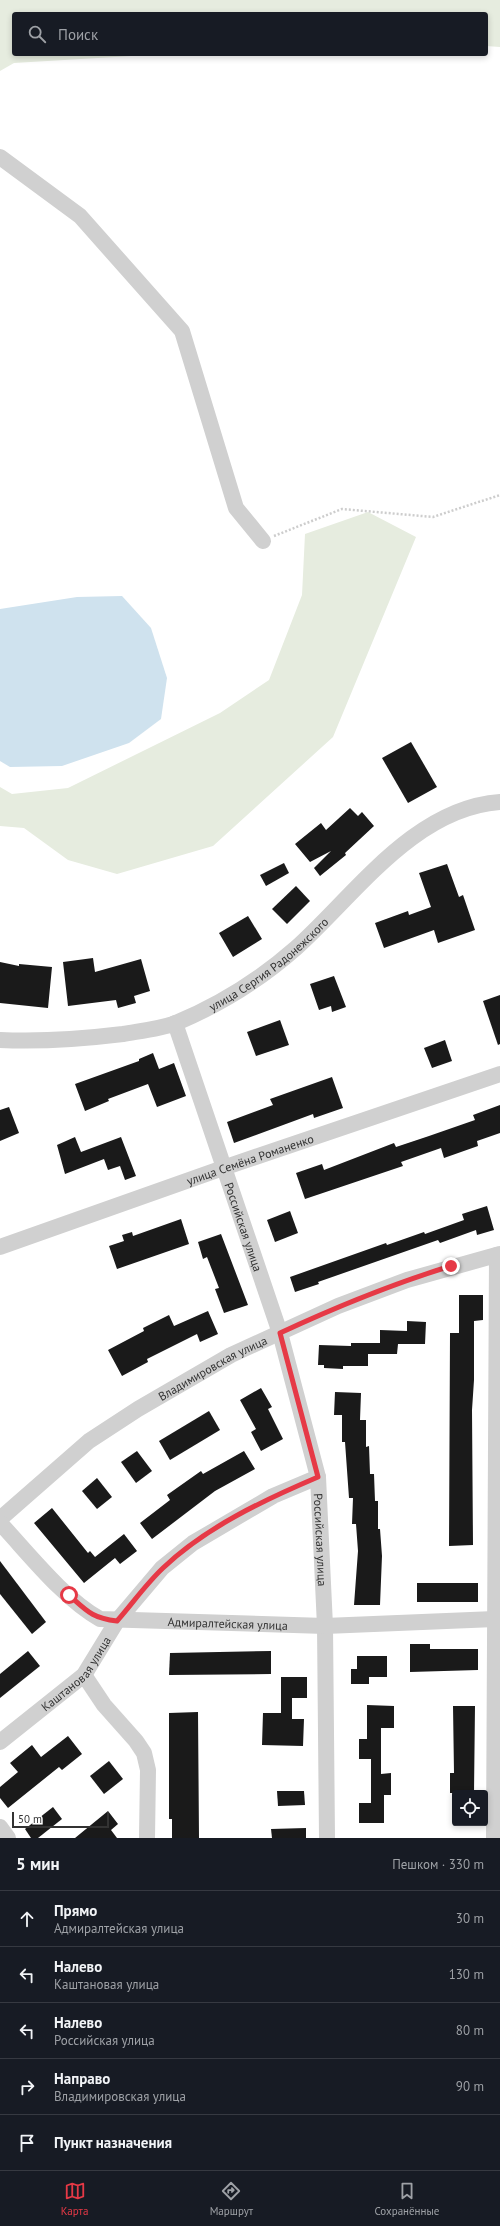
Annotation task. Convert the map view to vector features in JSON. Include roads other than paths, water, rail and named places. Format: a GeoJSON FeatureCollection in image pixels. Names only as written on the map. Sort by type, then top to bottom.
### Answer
{"type":"FeatureCollection","features":[{"type":"Feature","properties":{"kind":"street"},"geometry":{"type":"LineString","coordinates":[[0,157],[80,216],[182,331],[236,508],[263,541]]}},
{"type":"Feature","properties":{"kind":"street","name":"улица Сергия Радонежского"},"geometry":{"type":"LineString","coordinates":[[0,1040],[42,1042],[93,1038],[142,1031],[175,1023],[224,998],[269,969],[296,948],[395,851],[423,831],[451,813],[500,802]]}},
{"type":"Feature","properties":{"kind":"street","name":"Российская улица"},"geometry":{"type":"LineString","coordinates":[[175,1023],[280,1333],[318,1477],[326,1626],[327,1838]]}},
{"type":"Feature","properties":{"kind":"street","name":"улица Семёна Романенко"},"geometry":{"type":"LineString","coordinates":[[1,1243],[500,1074]]}},
{"type":"Feature","properties":{"kind":"street"},"geometry":{"type":"LineString","coordinates":[[494,1838],[498,1255]]}},
{"type":"Feature","properties":{"kind":"street","name":"Владимировская улица"},"geometry":{"type":"LineString","coordinates":[[0,1519],[89,1442],[138,1409],[231,1355],[338,1306],[407,1280],[498,1255]]}},
{"type":"Feature","properties":{"kind":"street","name":"Каштановая улица"},"geometry":{"type":"LineString","coordinates":[[0,1742],[84,1675],[117,1621],[162,1568],[193,1543],[273,1496],[318,1477]]}},
{"type":"Feature","properties":{"kind":"street","name":"Адмиралтейская улица"},"geometry":{"type":"LineString","coordinates":[[0,1523],[69,1595],[89,1613],[100,1619],[117,1621],[326,1626],[495,1619]]}},
{"type":"Feature","properties":{"kind":"street"},"geometry":{"type":"LineString","coordinates":[[84,1675],[104,1705],[136,1741],[144,1753],[148,1770],[147,1838]]}},
{"type":"Feature","properties":{"kind":"street"},"geometry":{"type":"LineString","coordinates":[[0,1827],[8,1838]]}},
{"type":"Feature","properties":{"kind":"water"},"geometry":{"type":"Polygon","coordinates":[[[122,596],[151,628],[167,678],[161,719],[129,743],[62,766],[10,767],[0,761],[0,609],[77,597],[122,596]]]}}]}
